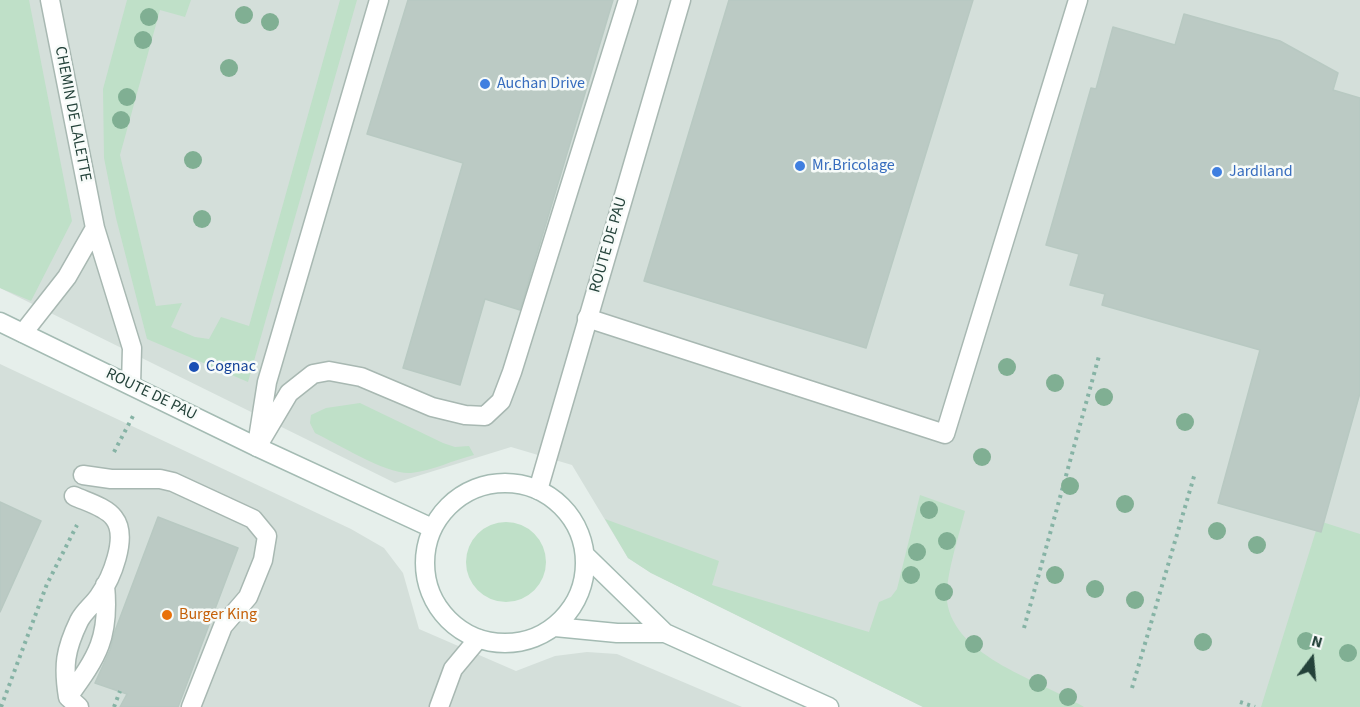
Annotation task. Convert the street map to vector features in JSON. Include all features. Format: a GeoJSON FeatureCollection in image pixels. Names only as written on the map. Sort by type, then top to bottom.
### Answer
{"type":"FeatureCollection","features":[{"type":"Feature","properties":{"kind":"main road","name":"CHEMIN DE LALETTE"},"geometry":{"type":"LineString","coordinates":[[50,0],[95,228],[132,348],[131,385]]}},
{"type":"Feature","properties":{"kind":"main road"},"geometry":{"type":"LineString","coordinates":[[257,447],[267,382],[379,0]]}},
{"type":"Feature","properties":{"kind":"main road"},"geometry":{"type":"LineString","coordinates":[[257,447],[289,393],[313,374],[329,370],[361,377],[432,407],[465,415],[485,416],[501,401],[628,0]]}},
{"type":"Feature","properties":{"kind":"main road","name":"ROUTE DE PAU"},"geometry":{"type":"LineString","coordinates":[[538,490],[681,0]]}},
{"type":"Feature","properties":{"kind":"main road"},"geometry":{"type":"LineString","coordinates":[[587,318],[945,434],[1078,0]]}},
{"type":"Feature","properties":{"kind":"main road"},"geometry":{"type":"LineString","coordinates":[[23,333],[67,277],[95,228]]}},
{"type":"Feature","properties":{"kind":"main road","name":"ROUTE DE PAU"},"geometry":{"type":"LineString","coordinates":[[0,322],[257,447],[432,528]]}},
{"type":"Feature","properties":{"kind":"main road"},"geometry":{"type":"LineString","coordinates":[[83,475],[111,479],[160,479],[173,482],[253,519],[267,536],[262,560],[248,597],[223,626],[191,707]]}},
{"type":"Feature","properties":{"kind":"main road"},"geometry":{"type":"LineString","coordinates":[[489,484],[514,484],[538,490],[561,506],[577,529],[585,555],[583,582],[573,606],[555,627],[531,639],[504,644],[478,639],[454,626],[436,606],[426,580],[425,554],[432,528],[446,508],[466,493],[489,484]]}},
{"type":"Feature","properties":{"kind":"main road"},"geometry":{"type":"LineString","coordinates":[[73,702],[65,659],[80,619],[99,598],[120,544],[120,531],[114,518],[74,496]]}},
{"type":"Feature","properties":{"kind":"main road"},"geometry":{"type":"LineString","coordinates":[[585,555],[665,633],[829,707]]}},
{"type":"Feature","properties":{"kind":"main road"},"geometry":{"type":"LineString","coordinates":[[73,702],[104,635],[107,614],[105,585]]}},
{"type":"Feature","properties":{"kind":"main road"},"geometry":{"type":"LineString","coordinates":[[555,627],[617,633],[665,633]]}},
{"type":"Feature","properties":{"kind":"main road"},"geometry":{"type":"LineString","coordinates":[[439,707],[453,669],[478,639]]}},
{"type":"Feature","properties":{"kind":"path"},"geometry":{"type":"LineString","coordinates":[[1024,628],[1099,356]]}},
{"type":"Feature","properties":{"kind":"path"},"geometry":{"type":"LineString","coordinates":[[1132,688],[1195,473]]}},
{"type":"Feature","properties":{"kind":"path"},"geometry":{"type":"LineString","coordinates":[[114,707],[120,692]]}},
{"type":"Feature","properties":{"kind":"path"},"geometry":{"type":"LineString","coordinates":[[1240,702],[1255,707]]}},
{"type":"Feature","properties":{"kind":"shaded area"},"geometry":{"type":"Polygon","coordinates":[[[0,0],[1360,0],[1360,707],[923,707],[651,573],[628,558],[572,465],[511,447],[395,483],[0,288],[0,0]]]}},
{"type":"Feature","properties":{"kind":"shaded area"},"geometry":{"type":"Polygon","coordinates":[[[0,364],[351,529],[384,548],[403,573],[419,629],[516,671],[555,656],[587,652],[617,654],[742,707],[0,707],[0,364]]]}},
{"type":"Feature","properties":{"kind":"green space"},"geometry":{"type":"Polygon","coordinates":[[[0,0],[29,0],[72,221],[31,301],[0,288],[0,0]]]}},
{"type":"Feature","properties":{"kind":"green space"},"geometry":{"type":"Polygon","coordinates":[[[127,0],[191,0],[185,17],[160,10],[120,155],[156,306],[182,303],[171,327],[195,337],[209,339],[221,317],[249,326],[340,0],[357,0],[248,382],[147,339],[116,218],[104,158],[103,89],[127,0]]]}},
{"type":"Feature","properties":{"kind":"green space"},"geometry":{"type":"Polygon","coordinates":[[[360,403],[443,443],[455,447],[469,446],[474,455],[427,470],[401,472],[376,464],[315,433],[310,423],[311,415],[326,408],[360,403]]]}},
{"type":"Feature","properties":{"kind":"green space"},"geometry":{"type":"Polygon","coordinates":[[[920,495],[965,511],[950,569],[947,601],[953,621],[966,638],[1003,666],[1084,707],[923,707],[651,573],[628,558],[605,519],[719,561],[712,585],[869,632],[879,602],[891,597],[897,589],[920,495]]]}},
{"type":"Feature","properties":{"kind":"green space"},"geometry":{"type":"Polygon","coordinates":[[[1319,521],[1360,534],[1360,707],[1261,707],[1319,521]]]}},
{"type":"Feature","properties":{"kind":"green space"},"geometry":{"type":"Polygon","coordinates":[[[506,522],[521,525],[534,534],[543,547],[546,562],[543,577],[534,590],[521,599],[506,602],[491,599],[478,590],[469,577],[466,562],[469,547],[478,534],[491,525],[506,522]]]}},
{"type":"Feature","properties":{"kind":"building","name":"Auchan Drive"},"geometry":{"type":"Polygon","coordinates":[[[408,0],[613,0],[520,310],[485,299],[460,385],[403,368],[463,163],[367,134],[408,0]]]}},
{"type":"Feature","properties":{"kind":"building","name":"Mr.Bricolage"},"geometry":{"type":"Polygon","coordinates":[[[729,0],[973,0],[866,348],[644,281],[729,0]]]}},
{"type":"Feature","properties":{"kind":"building","name":"Jardiland"},"geometry":{"type":"Polygon","coordinates":[[[1184,14],[1280,41],[1338,73],[1333,90],[1360,98],[1360,393],[1321,532],[1218,503],[1260,350],[1102,305],[1105,294],[1070,285],[1079,254],[1046,245],[1091,88],[1096,89],[1113,27],[1175,45],[1184,14]]]}},
{"type":"Feature","properties":{"kind":"building"},"geometry":{"type":"Polygon","coordinates":[[[0,502],[41,521],[0,612],[0,502]]]}},
{"type":"Feature","properties":{"kind":"building","name":"Burger King"},"geometry":{"type":"Polygon","coordinates":[[[158,517],[238,548],[178,707],[120,707],[127,694],[95,683],[110,650],[158,517]]]}},
{"type":"Feature","properties":{"kind":"place","name":"Auchan Drive"},"geometry":{"type":"Point","coordinates":[485,84]}},
{"type":"Feature","properties":{"kind":"place","name":"Mr.Bricolage"},"geometry":{"type":"Point","coordinates":[800,166]}},
{"type":"Feature","properties":{"kind":"place","name":"Jardiland"},"geometry":{"type":"Point","coordinates":[1217,172]}},
{"type":"Feature","properties":{"kind":"place","name":"Cognac"},"geometry":{"type":"Point","coordinates":[194,367]}},
{"type":"Feature","properties":{"kind":"place","name":"Burger King"},"geometry":{"type":"Point","coordinates":[167,615]}}]}
